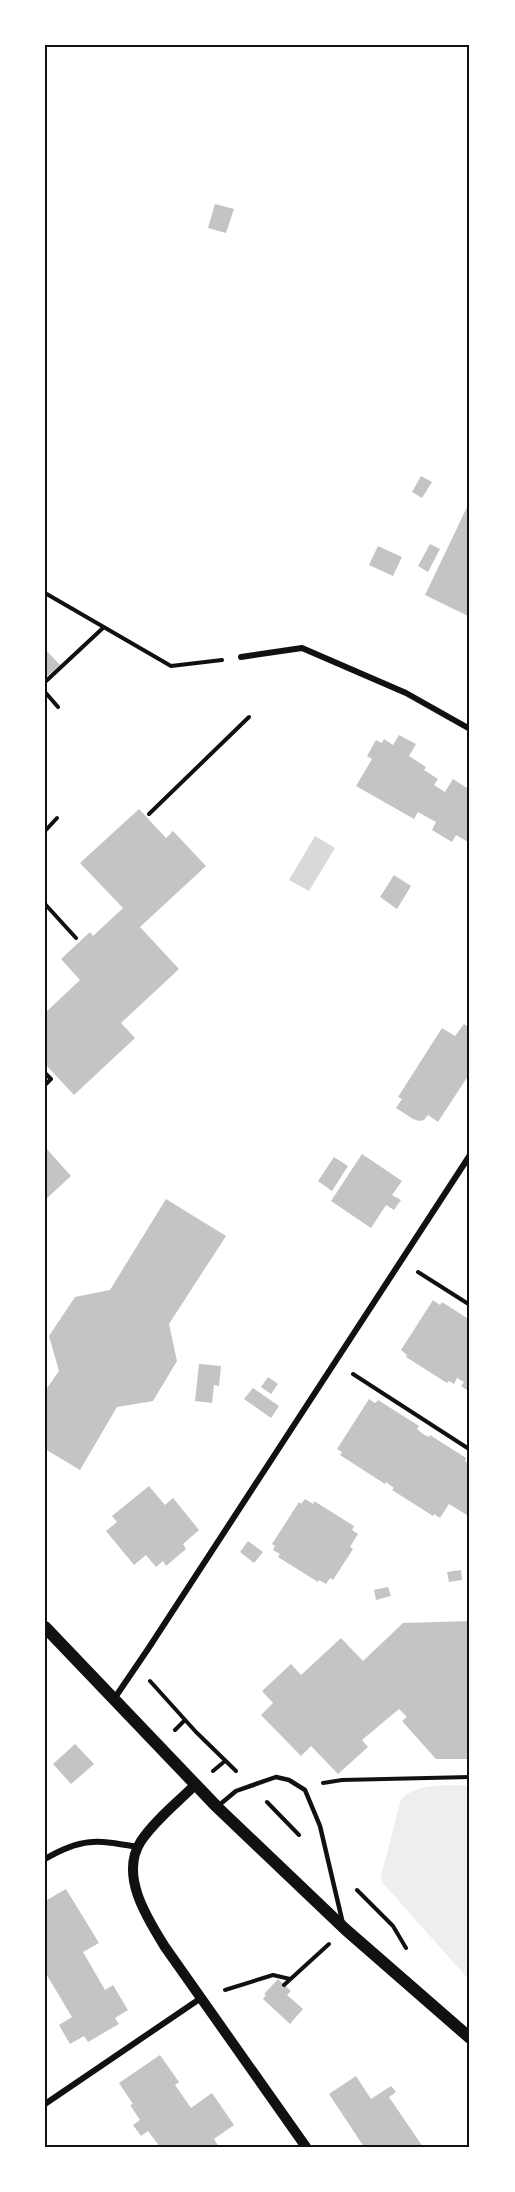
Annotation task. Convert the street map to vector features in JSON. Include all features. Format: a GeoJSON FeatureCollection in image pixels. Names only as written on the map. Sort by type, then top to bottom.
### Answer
{"type":"FeatureCollection","features":[{"type":"Feature","properties":{"kind":"main road"},"geometry":{"type":"LineString","coordinates":[[45,1627],[217,1807],[345,1929],[470,2038]]}},
{"type":"Feature","properties":{"kind":"street"},"geometry":{"type":"LineString","coordinates":[[241,657],[302,648],[406,693],[470,729]]}},
{"type":"Feature","properties":{"kind":"street"},"geometry":{"type":"LineString","coordinates":[[114,1699],[470,1155]]}},
{"type":"Feature","properties":{"kind":"street"},"geometry":{"type":"LineString","coordinates":[[196,1784],[150,1830],[138,1847],[134,1871],[140,1900],[147,1918],[306,2147]]}},
{"type":"Feature","properties":{"kind":"street"},"geometry":{"type":"LineString","coordinates":[[45,1859],[81,1842],[105,1842],[138,1847]]}},
{"type":"Feature","properties":{"kind":"street"},"geometry":{"type":"LineString","coordinates":[[45,2104],[201,1998]]}},
{"type":"Feature","properties":{"kind":"lane"},"geometry":{"type":"LineString","coordinates":[[217,1807],[236,1791],[276,1778],[289,1780],[305,1790],[320,1826],[345,1929]]}},
{"type":"Feature","properties":{"kind":"path"},"geometry":{"type":"LineString","coordinates":[[45,593],[171,666],[241,657]]}},
{"type":"Feature","properties":{"kind":"path"},"geometry":{"type":"LineString","coordinates":[[45,682],[104,627]]}},
{"type":"Feature","properties":{"kind":"path"},"geometry":{"type":"LineString","coordinates":[[45,692],[58,707]]}},
{"type":"Feature","properties":{"kind":"path"},"geometry":{"type":"LineString","coordinates":[[149,814],[249,717]]}},
{"type":"Feature","properties":{"kind":"path"},"geometry":{"type":"LineString","coordinates":[[45,831],[57,818]]}},
{"type":"Feature","properties":{"kind":"path"},"geometry":{"type":"LineString","coordinates":[[45,904],[76,938]]}},
{"type":"Feature","properties":{"kind":"path"},"geometry":{"type":"LineString","coordinates":[[45,1073],[51,1079],[45,1085]]}},
{"type":"Feature","properties":{"kind":"path"},"geometry":{"type":"LineString","coordinates":[[401,1261],[470,1305]]}},
{"type":"Feature","properties":{"kind":"path"},"geometry":{"type":"LineString","coordinates":[[335,1363],[470,1448]]}},
{"type":"Feature","properties":{"kind":"path"},"geometry":{"type":"LineString","coordinates":[[137,1666],[185,1720]]}},
{"type":"Feature","properties":{"kind":"path"},"geometry":{"type":"LineString","coordinates":[[305,1790],[321,1783],[342,1780],[470,1777]]}},
{"type":"Feature","properties":{"kind":"path"},"geometry":{"type":"LineString","coordinates":[[284,1985],[345,1929]]}},
{"type":"Feature","properties":{"kind":"path"},"geometry":{"type":"LineString","coordinates":[[201,1998],[273,1975],[291,1979]]}},
{"type":"Feature","properties":{"kind":"shaded area"},"geometry":{"type":"Polygon","coordinates":[[[315,836],[335,848],[309,891],[289,880],[315,836]]]}},
{"type":"Feature","properties":{"kind":"shaded area"},"geometry":{"type":"Polygon","coordinates":[[[470,1785],[470,1981],[382,1882],[381,1876],[401,1799],[425,1787],[470,1785]]]}},
{"type":"Feature","properties":{"kind":"building"},"geometry":{"type":"Polygon","coordinates":[[[215,204],[234,209],[226,233],[208,228],[215,204]]]}},
{"type":"Feature","properties":{"kind":"building"},"geometry":{"type":"Polygon","coordinates":[[[421,476],[432,482],[422,498],[412,492],[421,476]]]}},
{"type":"Feature","properties":{"kind":"building"},"geometry":{"type":"Polygon","coordinates":[[[470,501],[470,617],[425,595],[470,501]]]}},
{"type":"Feature","properties":{"kind":"building"},"geometry":{"type":"Polygon","coordinates":[[[430,544],[440,549],[428,572],[418,566],[430,544]]]}},
{"type":"Feature","properties":{"kind":"building"},"geometry":{"type":"Polygon","coordinates":[[[378,546],[402,557],[393,576],[369,565],[378,546]]]}},
{"type":"Feature","properties":{"kind":"building"},"geometry":{"type":"Polygon","coordinates":[[[45,649],[60,665],[45,678],[45,649]]]}},
{"type":"Feature","properties":{"kind":"building"},"geometry":{"type":"Polygon","coordinates":[[[399,735],[416,744],[409,756],[426,767],[424,770],[438,779],[434,785],[445,792],[453,779],[467,788],[470,782],[470,843],[456,835],[452,842],[432,830],[436,822],[418,812],[414,819],[356,786],[372,759],[367,756],[376,740],[382,743],[384,739],[393,745],[399,735]]]}},
{"type":"Feature","properties":{"kind":"building"},"geometry":{"type":"Polygon","coordinates":[[[139,809],[166,838],[173,831],[206,866],[140,927],[179,969],[121,1023],[135,1038],[74,1095],[45,1064],[45,1013],[80,980],[61,959],[90,932],[93,936],[123,908],[80,863],[139,809]]]}},
{"type":"Feature","properties":{"kind":"building"},"geometry":{"type":"Polygon","coordinates":[[[394,875],[411,886],[397,909],[380,897],[394,875]]]}},
{"type":"Feature","properties":{"kind":"building"},"geometry":{"type":"Polygon","coordinates":[[[464,1024],[470,1028],[470,1073],[438,1122],[428,1115],[424,1120],[413,1119],[396,1108],[402,1099],[398,1097],[442,1028],[455,1036],[464,1024]]]}},
{"type":"Feature","properties":{"kind":"building"},"geometry":{"type":"Polygon","coordinates":[[[45,1147],[71,1176],[45,1200],[45,1147]]]}},
{"type":"Feature","properties":{"kind":"building"},"geometry":{"type":"Polygon","coordinates":[[[362,1154],[402,1181],[392,1195],[401,1200],[394,1210],[386,1205],[371,1228],[331,1201],[362,1154]]]}},
{"type":"Feature","properties":{"kind":"building"},"geometry":{"type":"Polygon","coordinates":[[[334,1157],[348,1166],[332,1191],[318,1181],[334,1157]]]}},
{"type":"Feature","properties":{"kind":"building"},"geometry":{"type":"Polygon","coordinates":[[[166,1199],[226,1236],[169,1324],[177,1361],[153,1401],[117,1407],[80,1470],[45,1449],[45,1391],[59,1371],[49,1336],[75,1297],[110,1290],[166,1199]]]}},
{"type":"Feature","properties":{"kind":"building"},"geometry":{"type":"Polygon","coordinates":[[[433,1300],[440,1305],[442,1302],[470,1320],[470,1392],[461,1386],[464,1382],[457,1378],[454,1384],[449,1381],[447,1383],[406,1357],[407,1355],[401,1350],[433,1300]]]}},
{"type":"Feature","properties":{"kind":"building"},"geometry":{"type":"Polygon","coordinates":[[[199,1364],[221,1366],[219,1386],[214,1385],[212,1403],[195,1401],[199,1364]]]}},
{"type":"Feature","properties":{"kind":"building"},"geometry":{"type":"Polygon","coordinates":[[[268,1377],[278,1384],[271,1394],[261,1387],[268,1377]]]}},
{"type":"Feature","properties":{"kind":"building"},"geometry":{"type":"Polygon","coordinates":[[[253,1388],[279,1406],[271,1418],[244,1399],[253,1388]]]}},
{"type":"Feature","properties":{"kind":"building"},"geometry":{"type":"Polygon","coordinates":[[[369,1399],[375,1403],[378,1400],[419,1426],[417,1429],[423,1434],[429,1437],[430,1435],[466,1458],[465,1461],[470,1465],[470,1517],[449,1504],[440,1518],[434,1514],[433,1516],[392,1490],[394,1488],[386,1482],[385,1484],[340,1455],[342,1452],[337,1449],[369,1399]]]}},
{"type":"Feature","properties":{"kind":"building"},"geometry":{"type":"Polygon","coordinates":[[[149,1486],[165,1505],[173,1498],[199,1530],[183,1544],[186,1549],[166,1566],[163,1561],[156,1567],[146,1555],[134,1565],[106,1531],[117,1522],[112,1516],[149,1486]]]}},
{"type":"Feature","properties":{"kind":"building"},"geometry":{"type":"Polygon","coordinates":[[[305,1499],[313,1504],[314,1501],[354,1526],[352,1530],[358,1534],[350,1547],[353,1549],[333,1580],[330,1578],[326,1584],[319,1580],[318,1582],[278,1557],[280,1554],[273,1550],[275,1546],[272,1544],[299,1502],[301,1504],[305,1499]]]}},
{"type":"Feature","properties":{"kind":"building"},"geometry":{"type":"Polygon","coordinates":[[[248,1541],[263,1552],[254,1563],[240,1552],[248,1541]]]}},
{"type":"Feature","properties":{"kind":"building"},"geometry":{"type":"Polygon","coordinates":[[[461,1570],[462,1580],[449,1582],[447,1572],[461,1570]]]}},
{"type":"Feature","properties":{"kind":"building"},"geometry":{"type":"Polygon","coordinates":[[[388,1587],[391,1596],[376,1600],[374,1590],[388,1587]]]}},
{"type":"Feature","properties":{"kind":"building"},"geometry":{"type":"Polygon","coordinates":[[[470,1621],[470,1759],[436,1759],[402,1721],[407,1717],[399,1709],[362,1740],[368,1747],[338,1774],[311,1746],[301,1756],[261,1715],[273,1703],[262,1691],[291,1664],[301,1675],[341,1638],[363,1661],[403,1623],[470,1621]]]}},
{"type":"Feature","properties":{"kind":"building"},"geometry":{"type":"Polygon","coordinates":[[[75,1744],[94,1764],[71,1784],[53,1764],[75,1744]]]}},
{"type":"Feature","properties":{"kind":"building"},"geometry":{"type":"Polygon","coordinates":[[[66,1889],[99,1943],[83,1952],[105,1990],[113,1985],[128,2010],[115,2018],[119,2024],[88,2042],[84,2036],[70,2044],[59,2025],[72,2017],[45,1972],[45,1901],[66,1889]]]}},
{"type":"Feature","properties":{"kind":"building"},"geometry":{"type":"Polygon","coordinates":[[[278,1979],[291,1991],[287,1995],[303,2009],[290,2024],[263,1999],[266,1995],[264,1994],[278,1979]]]}},
{"type":"Feature","properties":{"kind":"building"},"geometry":{"type":"Polygon","coordinates":[[[160,2055],[179,2082],[175,2085],[191,2108],[212,2093],[234,2125],[214,2139],[219,2147],[160,2147],[148,2131],[141,2136],[133,2125],[140,2120],[130,2105],[133,2104],[119,2083],[160,2055]]]}},
{"type":"Feature","properties":{"kind":"building"},"geometry":{"type":"Polygon","coordinates":[[[356,2076],[371,2099],[391,2086],[396,2092],[389,2097],[423,2147],[364,2147],[329,2094],[356,2076]]]}}]}
